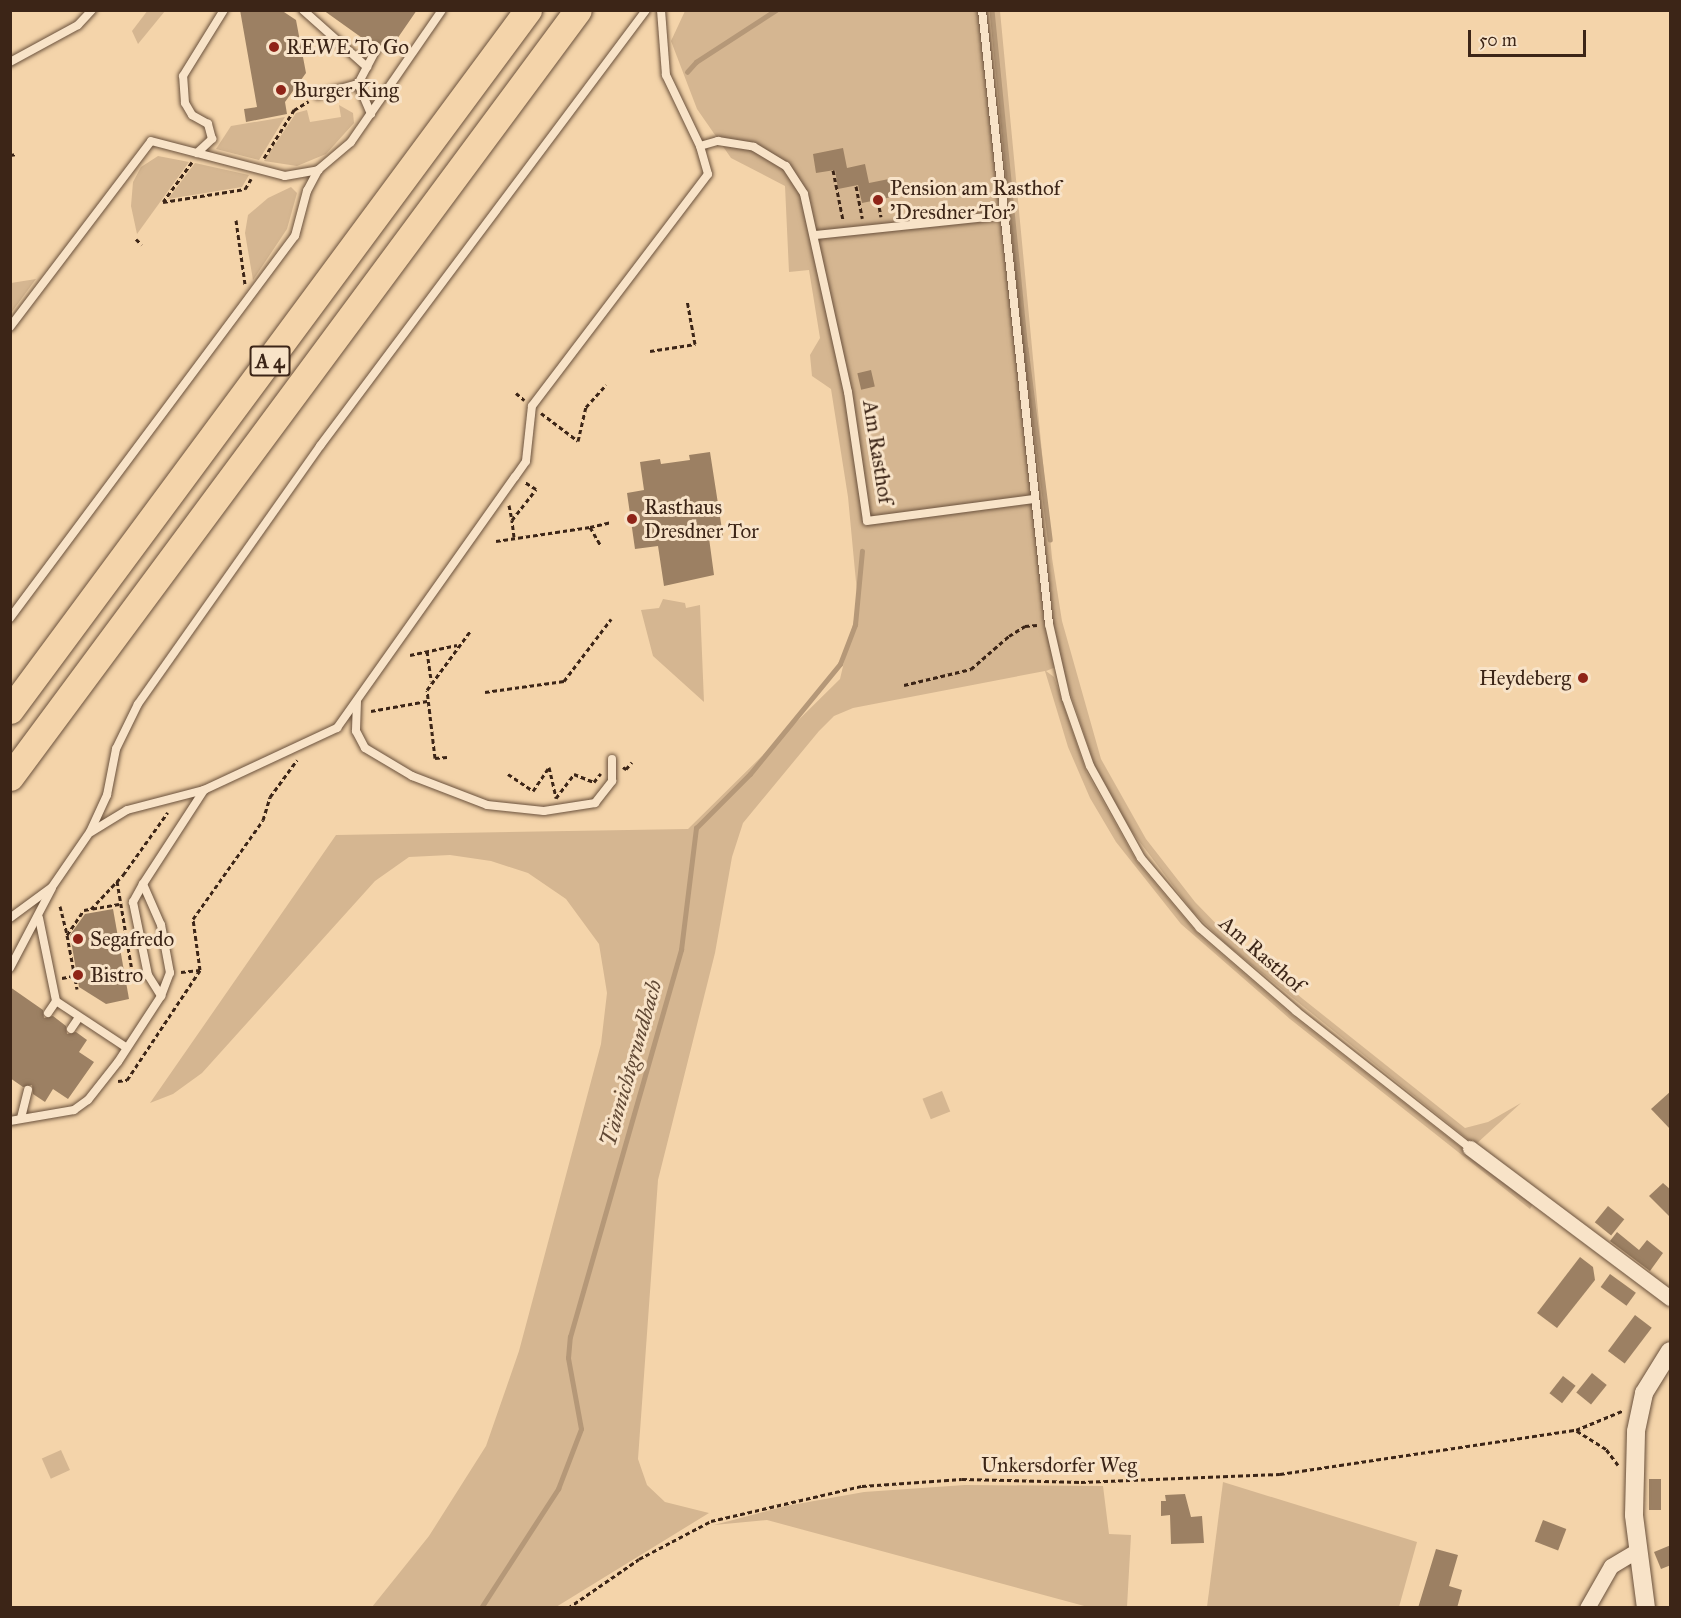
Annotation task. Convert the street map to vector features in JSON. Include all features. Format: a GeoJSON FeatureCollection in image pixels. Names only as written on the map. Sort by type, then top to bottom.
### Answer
{"type":"FeatureCollection","features":[{"type":"Feature","properties":{"kind":"highway","name":"A 4"},"geometry":{"type":"LineString","coordinates":[[10,710],[528,10]]}},
{"type":"Feature","properties":{"kind":"highway","name":"A 4"},"geometry":{"type":"LineString","coordinates":[[10,777],[578,10]]}},
{"type":"Feature","properties":{"kind":"street","name":"Am Rasthof"},"geometry":{"type":"LineString","coordinates":[[1470,1148],[1671,1298]]}},
{"type":"Feature","properties":{"kind":"street"},"geometry":{"type":"LineString","coordinates":[[1646,1608],[1636,1551],[1633,1483],[1640,1407],[1650,1379],[1671,1351]]}},
{"type":"Feature","properties":{"kind":"street"},"geometry":{"type":"LineString","coordinates":[[1587,1608],[1611,1566],[1636,1551]]}},
{"type":"Feature","properties":{"kind":"lane"},"geometry":{"type":"LineString","coordinates":[[10,62],[78,25],[92,10]]}},
{"type":"Feature","properties":{"kind":"lane"},"geometry":{"type":"LineString","coordinates":[[197,153],[212,139],[208,124],[192,115],[185,103],[183,76],[224,10]]}},
{"type":"Feature","properties":{"kind":"lane"},"geometry":{"type":"LineString","coordinates":[[303,10],[367,67]]}},
{"type":"Feature","properties":{"kind":"lane"},"geometry":{"type":"LineString","coordinates":[[10,618],[295,236],[307,191],[318,170],[351,142],[442,10]]}},
{"type":"Feature","properties":{"kind":"lane"},"geometry":{"type":"LineString","coordinates":[[10,968],[39,918],[52,887],[90,832],[107,795],[116,749],[138,704],[320,446],[646,10]]}},
{"type":"Feature","properties":{"kind":"lane"},"geometry":{"type":"LineString","coordinates":[[90,832],[127,810],[176,800],[204,790],[333,730],[357,700],[526,461],[532,406],[708,174],[700,146],[666,75],[661,10]]}},
{"type":"Feature","properties":{"kind":"lane","name":"Am Rasthof"},"geometry":{"type":"LineString","coordinates":[[982,10],[1049,624],[1079,740],[1125,833],[1155,876],[1223,950],[1470,1148]]}},
{"type":"Feature","properties":{"kind":"lane"},"geometry":{"type":"LineString","coordinates":[[318,95],[358,84],[377,48]]}},
{"type":"Feature","properties":{"kind":"lane"},"geometry":{"type":"LineString","coordinates":[[358,84],[371,114]]}},
{"type":"Feature","properties":{"kind":"lane"},"geometry":{"type":"LineString","coordinates":[[10,327],[151,141],[285,176],[318,170]]}},
{"type":"Feature","properties":{"kind":"lane"},"geometry":{"type":"LineString","coordinates":[[700,146],[738,142],[770,154],[797,180],[814,230],[1004,215]]}},
{"type":"Feature","properties":{"kind":"lane","name":"Am Rasthof"},"geometry":{"type":"LineString","coordinates":[[814,230],[848,392],[867,521],[1034,499]]}},
{"type":"Feature","properties":{"kind":"lane"},"geometry":{"type":"LineString","coordinates":[[357,700],[356,731],[366,748],[412,776],[487,805],[544,811],[595,803],[612,781],[612,759]]}},
{"type":"Feature","properties":{"kind":"lane"},"geometry":{"type":"LineString","coordinates":[[161,996],[148,975],[133,902],[204,790]]}},
{"type":"Feature","properties":{"kind":"lane"},"geometry":{"type":"LineString","coordinates":[[10,1121],[74,1110],[103,1084],[161,996],[170,973],[161,926],[143,884]]}},
{"type":"Feature","properties":{"kind":"lane"},"geometry":{"type":"LineString","coordinates":[[10,918],[52,887]]}},
{"type":"Feature","properties":{"kind":"lane"},"geometry":{"type":"LineString","coordinates":[[39,918],[56,1001],[48,1013]]}},
{"type":"Feature","properties":{"kind":"lane"},"geometry":{"type":"LineString","coordinates":[[56,1001],[127,1048]]}},
{"type":"Feature","properties":{"kind":"lane"},"geometry":{"type":"LineString","coordinates":[[71,1029],[80,1017]]}},
{"type":"Feature","properties":{"kind":"lane"},"geometry":{"type":"LineString","coordinates":[[21,1118],[28,1090]]}},
{"type":"Feature","properties":{"kind":"path"},"geometry":{"type":"LineString","coordinates":[[10,155],[17,154]]}},
{"type":"Feature","properties":{"kind":"path"},"geometry":{"type":"LineString","coordinates":[[833,170],[843,220]]}},
{"type":"Feature","properties":{"kind":"path"},"geometry":{"type":"LineString","coordinates":[[856,186],[862,218]]}},
{"type":"Feature","properties":{"kind":"path"},"geometry":{"type":"LineString","coordinates":[[878,200],[881,217]]}},
{"type":"Feature","properties":{"kind":"path"},"geometry":{"type":"LineString","coordinates":[[236,220],[247,302]]}},
{"type":"Feature","properties":{"kind":"path"},"geometry":{"type":"LineString","coordinates":[[136,239],[142,245]]}},
{"type":"Feature","properties":{"kind":"path"},"geometry":{"type":"LineString","coordinates":[[650,351],[695,344],[687,300]]}},
{"type":"Feature","properties":{"kind":"path"},"geometry":{"type":"LineString","coordinates":[[516,393],[578,441],[586,407],[606,385]]}},
{"type":"Feature","properties":{"kind":"path"},"geometry":{"type":"LineString","coordinates":[[512,520],[536,489],[523,481]]}},
{"type":"Feature","properties":{"kind":"path"},"geometry":{"type":"LineString","coordinates":[[508,501],[514,537]]}},
{"type":"Feature","properties":{"kind":"path"},"geometry":{"type":"LineString","coordinates":[[496,541],[612,522]]}},
{"type":"Feature","properties":{"kind":"path"},"geometry":{"type":"LineString","coordinates":[[590,527],[602,546]]}},
{"type":"Feature","properties":{"kind":"path"},"geometry":{"type":"LineString","coordinates":[[485,692],[564,681],[611,619]]}},
{"type":"Feature","properties":{"kind":"path"},"geometry":{"type":"LineString","coordinates":[[904,685],[971,669],[1009,636],[1025,626],[1049,624]]}},
{"type":"Feature","properties":{"kind":"path"},"geometry":{"type":"LineString","coordinates":[[431,681],[471,630]]}},
{"type":"Feature","properties":{"kind":"path"},"geometry":{"type":"LineString","coordinates":[[410,655],[459,645]]}},
{"type":"Feature","properties":{"kind":"path"},"geometry":{"type":"LineString","coordinates":[[427,651],[431,681],[427,701],[435,758],[447,757]]}},
{"type":"Feature","properties":{"kind":"path"},"geometry":{"type":"LineString","coordinates":[[371,711],[427,701]]}},
{"type":"Feature","properties":{"kind":"path"},"geometry":{"type":"LineString","coordinates":[[103,1084],[127,1080],[200,970],[193,919],[263,820],[270,797],[297,760],[306,756]]}},
{"type":"Feature","properties":{"kind":"path"},"geometry":{"type":"LineString","coordinates":[[508,774],[533,791],[549,767],[556,798],[574,774],[594,782],[612,759],[626,769],[632,762]]}},
{"type":"Feature","properties":{"kind":"path"},"geometry":{"type":"LineString","coordinates":[[91,909],[117,881],[176,800]]}},
{"type":"Feature","properties":{"kind":"path"},"geometry":{"type":"LineString","coordinates":[[117,881],[119,904],[133,977]]}},
{"type":"Feature","properties":{"kind":"path"},"geometry":{"type":"LineString","coordinates":[[67,935],[84,910],[119,904]]}},
{"type":"Feature","properties":{"kind":"path"},"geometry":{"type":"LineString","coordinates":[[60,906],[76,989]]}},
{"type":"Feature","properties":{"kind":"path"},"geometry":{"type":"LineString","coordinates":[[52,980],[75,976]]}},
{"type":"Feature","properties":{"kind":"path","name":"Unkersdorfer Weg"},"geometry":{"type":"LineString","coordinates":[[568,1608],[639,1559],[711,1521],[861,1486],[962,1479],[1105,1481],[1280,1474],[1576,1430],[1640,1407]]}},
{"type":"Feature","properties":{"kind":"path"},"geometry":{"type":"LineString","coordinates":[[1576,1430],[1606,1449],[1626,1481],[1633,1483]]}},
{"type":"Feature","properties":{"kind":"shaded area"},"geometry":{"type":"Polygon","coordinates":[[[148,10],[165,11],[138,44],[132,31],[148,10]]]}},
{"type":"Feature","properties":{"kind":"shaded area"},"geometry":{"type":"Polygon","coordinates":[[[685,11],[1000,11],[1052,558],[1062,621],[1101,759],[1146,839],[1195,902],[1229,937],[1303,999],[1465,1128],[1488,1122],[1521,1103],[1475,1145],[1226,944],[1193,912],[1130,829],[1094,764],[1061,665],[1046,671],[1054,677],[1086,771],[1137,862],[1197,933],[1293,1016],[1533,1204],[1530,1209],[1290,1019],[1181,924],[1116,842],[1090,798],[1068,747],[1045,671],[853,708],[834,716],[819,731],[743,823],[732,857],[715,953],[658,1180],[638,1459],[647,1485],[665,1502],[709,1513],[556,1607],[372,1607],[429,1536],[486,1446],[519,1351],[601,1044],[607,993],[599,944],[566,899],[528,873],[491,861],[450,855],[409,857],[375,881],[202,1073],[173,1094],[150,1103],[336,835],[688,829],[840,679],[858,603],[848,497],[831,389],[812,376],[810,355],[820,338],[809,270],[789,272],[785,186],[731,158],[697,109],[671,41],[685,11]]]}},
{"type":"Feature","properties":{"kind":"shaded area"},"geometry":{"type":"Polygon","coordinates":[[[339,105],[353,113],[354,123],[326,154],[297,166],[264,161],[296,113],[307,110],[310,122],[341,117],[339,105]]]}},
{"type":"Feature","properties":{"kind":"shaded area"},"geometry":{"type":"Polygon","coordinates":[[[285,117],[259,160],[216,149],[231,126],[285,117]]]}},
{"type":"Feature","properties":{"kind":"shaded area"},"geometry":{"type":"Polygon","coordinates":[[[158,156],[189,162],[137,234],[131,206],[133,182],[141,167],[158,156]]]}},
{"type":"Feature","properties":{"kind":"shaded area"},"geometry":{"type":"Polygon","coordinates":[[[195,163],[249,175],[242,187],[168,199],[195,163]]]}},
{"type":"Feature","properties":{"kind":"shaded area"},"geometry":{"type":"Polygon","coordinates":[[[291,187],[297,193],[287,229],[253,280],[245,233],[248,215],[268,198],[291,187]]]}},
{"type":"Feature","properties":{"kind":"shaded area"},"geometry":{"type":"Polygon","coordinates":[[[36,279],[11,313],[11,283],[36,279]]]}},
{"type":"Feature","properties":{"kind":"shaded area"},"geometry":{"type":"Polygon","coordinates":[[[663,599],[685,603],[686,608],[700,605],[704,702],[653,656],[641,610],[659,608],[663,599]]]}},
{"type":"Feature","properties":{"kind":"shaded area"},"geometry":{"type":"Polygon","coordinates":[[[942,1091],[950,1111],[931,1119],[923,1099],[942,1091]]]}},
{"type":"Feature","properties":{"kind":"shaded area"},"geometry":{"type":"Polygon","coordinates":[[[61,1450],[70,1470],[51,1479],[42,1459],[61,1450]]]}},
{"type":"Feature","properties":{"kind":"shaded area"},"geometry":{"type":"Polygon","coordinates":[[[1223,1482],[1417,1542],[1399,1607],[1207,1607],[1223,1482]]]}},
{"type":"Feature","properties":{"kind":"shaded area"},"geometry":{"type":"Polygon","coordinates":[[[965,1485],[1103,1486],[1109,1534],[1131,1535],[1127,1607],[1088,1607],[767,1520],[714,1525],[786,1506],[864,1492],[965,1485]]]}},
{"type":"Feature","properties":{"kind":"building","name":"REWE To Go"},"geometry":{"type":"Polygon","coordinates":[[[240,10],[281,10],[296,20],[306,73],[285,102],[287,114],[246,122],[244,109],[257,107],[240,10]]]}},
{"type":"Feature","properties":{"kind":"building"},"geometry":{"type":"Polygon","coordinates":[[[323,10],[417,10],[386,55],[380,43],[372,45],[323,10]]]}},
{"type":"Feature","properties":{"kind":"building"},"geometry":{"type":"Polygon","coordinates":[[[843,148],[847,168],[865,164],[869,183],[889,179],[892,197],[862,203],[858,185],[838,189],[835,170],[816,173],[813,154],[843,148]]]}},
{"type":"Feature","properties":{"kind":"building"},"geometry":{"type":"Polygon","coordinates":[[[871,370],[875,387],[861,390],[857,373],[871,370]]]}},
{"type":"Feature","properties":{"kind":"building"},"geometry":{"type":"Polygon","coordinates":[[[710,452],[723,536],[709,538],[714,575],[664,586],[658,546],[635,549],[627,493],[644,490],[640,462],[660,459],[661,464],[690,460],[689,455],[710,452]]]}},
{"type":"Feature","properties":{"kind":"building"},"geometry":{"type":"Polygon","coordinates":[[[113,909],[129,999],[106,1004],[79,987],[70,935],[85,914],[113,909]]]}},
{"type":"Feature","properties":{"kind":"building"},"geometry":{"type":"Polygon","coordinates":[[[10,987],[43,1010],[44,1018],[53,1016],[66,1026],[67,1034],[76,1032],[87,1040],[79,1052],[94,1062],[68,1099],[53,1089],[45,1102],[33,1094],[32,1085],[23,1087],[10,1078],[10,987]]]}},
{"type":"Feature","properties":{"kind":"building"},"geometry":{"type":"Polygon","coordinates":[[[1671,1091],[1671,1130],[1651,1109],[1671,1091]]]}},
{"type":"Feature","properties":{"kind":"building"},"geometry":{"type":"Polygon","coordinates":[[[1663,1183],[1671,1190],[1671,1218],[1649,1196],[1663,1183]]]}},
{"type":"Feature","properties":{"kind":"building"},"geometry":{"type":"Polygon","coordinates":[[[1608,1206],[1624,1219],[1611,1236],[1595,1222],[1608,1206]]]}},
{"type":"Feature","properties":{"kind":"building"},"geometry":{"type":"Polygon","coordinates":[[[1617,1232],[1639,1250],[1647,1240],[1663,1253],[1650,1271],[1610,1241],[1617,1232]]]}},
{"type":"Feature","properties":{"kind":"building"},"geometry":{"type":"Polygon","coordinates":[[[1580,1257],[1593,1267],[1595,1280],[1557,1328],[1537,1313],[1580,1257]]]}},
{"type":"Feature","properties":{"kind":"building"},"geometry":{"type":"Polygon","coordinates":[[[1610,1274],[1636,1293],[1626,1306],[1601,1287],[1610,1274]]]}},
{"type":"Feature","properties":{"kind":"building"},"geometry":{"type":"Polygon","coordinates":[[[1635,1315],[1652,1328],[1625,1364],[1608,1351],[1635,1315]]]}},
{"type":"Feature","properties":{"kind":"building"},"geometry":{"type":"Polygon","coordinates":[[[1592,1373],[1607,1385],[1591,1404],[1576,1392],[1592,1373]]]}},
{"type":"Feature","properties":{"kind":"building"},"geometry":{"type":"Polygon","coordinates":[[[1563,1376],[1576,1386],[1562,1403],[1549,1393],[1563,1376]]]}},
{"type":"Feature","properties":{"kind":"building"},"geometry":{"type":"Polygon","coordinates":[[[1649,1479],[1661,1479],[1661,1510],[1649,1510],[1649,1479]]]}},
{"type":"Feature","properties":{"kind":"building"},"geometry":{"type":"Polygon","coordinates":[[[1185,1494],[1191,1517],[1202,1516],[1204,1543],[1171,1544],[1170,1515],[1161,1516],[1161,1501],[1166,1501],[1165,1495],[1185,1494]]]}},
{"type":"Feature","properties":{"kind":"building"},"geometry":{"type":"Polygon","coordinates":[[[1543,1520],[1566,1529],[1558,1550],[1535,1541],[1543,1520]]]}},
{"type":"Feature","properties":{"kind":"building"},"geometry":{"type":"Polygon","coordinates":[[[1671,1545],[1671,1565],[1661,1569],[1654,1552],[1671,1545]]]}},
{"type":"Feature","properties":{"kind":"building"},"geometry":{"type":"Polygon","coordinates":[[[1436,1549],[1458,1555],[1449,1586],[1462,1590],[1457,1608],[1418,1608],[1436,1549]]]}},
{"type":"Feature","properties":{"kind":"waterway"},"geometry":{"type":"LineString","coordinates":[[687,72],[696,62],[776,10]]}},
{"type":"Feature","properties":{"kind":"waterway"},"geometry":{"type":"LineString","coordinates":[[992,10],[1026,348],[1050,539]]}},
{"type":"Feature","properties":{"kind":"waterway","name":"Tännichtgrundbach"},"geometry":{"type":"LineString","coordinates":[[481,1608],[558,1489],[581,1429],[568,1358],[570,1337],[681,950],[696,828],[750,774],[840,664],[855,625],[862,551]]}},
{"type":"Feature","properties":{"kind":"place","name":"REWE To Go"},"geometry":{"type":"Point","coordinates":[274,47]}},
{"type":"Feature","properties":{"kind":"place","name":"Burger King"},"geometry":{"type":"Point","coordinates":[281,90]}},
{"type":"Feature","properties":{"kind":"place","name":"Pension am Rasthof 'Dresdner Tor'"},"geometry":{"type":"Point","coordinates":[878,200]}},
{"type":"Feature","properties":{"kind":"place","name":"Rasthaus Dresdner Tor"},"geometry":{"type":"Point","coordinates":[632,519]}},
{"type":"Feature","properties":{"kind":"place","name":"Heydeberg"},"geometry":{"type":"Point","coordinates":[1583,678]}},
{"type":"Feature","properties":{"kind":"place","name":"Segafredo"},"geometry":{"type":"Point","coordinates":[78,939]}},
{"type":"Feature","properties":{"kind":"place","name":"Bistro"},"geometry":{"type":"Point","coordinates":[78,975]}}]}
